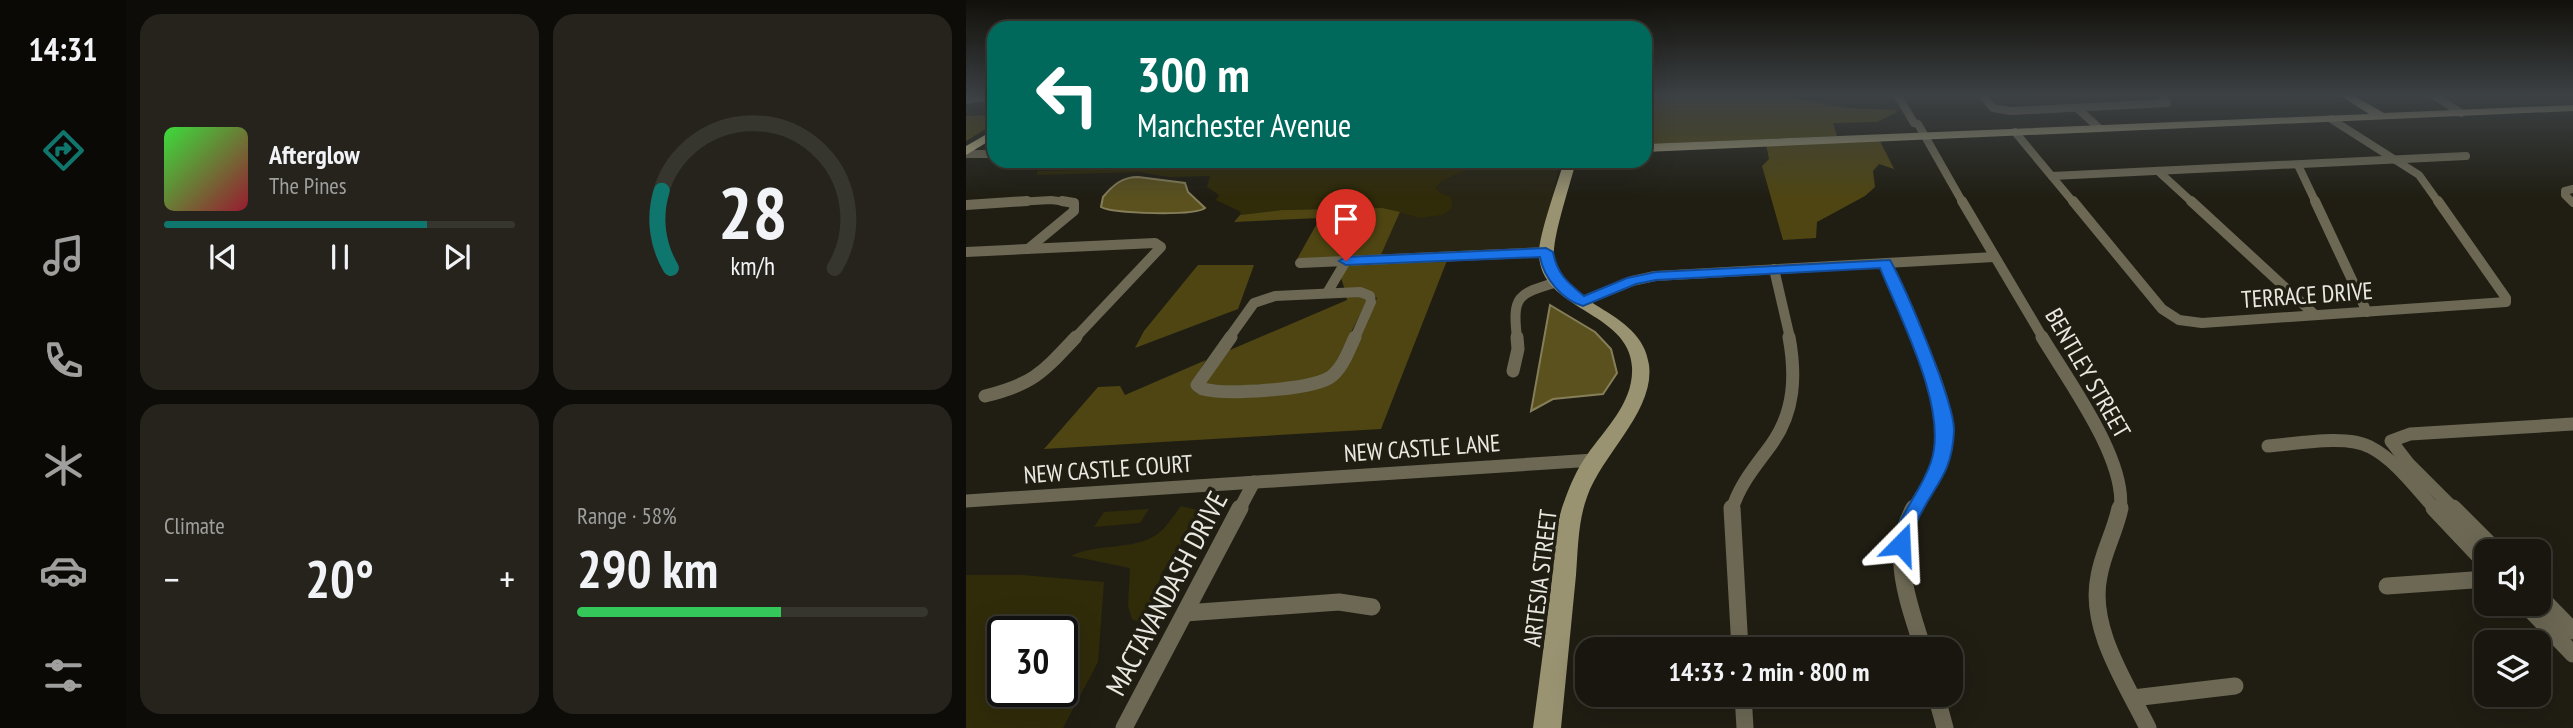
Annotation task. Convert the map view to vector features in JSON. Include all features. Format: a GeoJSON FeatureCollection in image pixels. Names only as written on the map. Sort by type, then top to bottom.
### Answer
{"type":"FeatureCollection","features":[{"type":"Feature","properties":{"kind":"main road"},"geometry":{"type":"LineString","coordinates":[[966,152],[987,138]]}},
{"type":"Feature","properties":{"kind":"street","name":"BENTLEY STREET"},"geometry":{"type":"LineString","coordinates":[[1915,130],[1923,136],[2105,442],[2115,467],[2122,491],[2120,508],[2106,546],[2097,590],[2105,639],[2148,728]]}},
{"type":"Feature","properties":{"kind":"street"},"geometry":{"type":"LineString","coordinates":[[1652,148],[2025,130]]}},
{"type":"Feature","properties":{"kind":"street"},"geometry":{"type":"LineString","coordinates":[[2349,130],[2398,160]]}},
{"type":"Feature","properties":{"kind":"street","name":"TERRACE DRIVE"},"geometry":{"type":"LineString","coordinates":[[2015,132],[2170,316],[2202,323],[2506,302],[2506,298],[2420,175],[2398,160]]}},
{"type":"Feature","properties":{"kind":"street"},"geometry":{"type":"LineString","coordinates":[[966,152],[987,153]]}},
{"type":"Feature","properties":{"kind":"street"},"geometry":{"type":"LineString","coordinates":[[2052,176],[2466,156]]}},
{"type":"Feature","properties":{"kind":"street"},"geometry":{"type":"LineString","coordinates":[[2298,165],[2367,312]]}},
{"type":"Feature","properties":{"kind":"street"},"geometry":{"type":"LineString","coordinates":[[1513,371],[1518,349],[1514,314],[1521,296],[1525,292],[1557,282],[1549,267],[1546,252],[1568,168]]}},
{"type":"Feature","properties":{"kind":"street"},"geometry":{"type":"LineString","coordinates":[[2158,171],[2315,316]]}},
{"type":"Feature","properties":{"kind":"street"},"geometry":{"type":"LineString","coordinates":[[2573,189],[2566,191],[2565,195],[2573,203]]}},
{"type":"Feature","properties":{"kind":"street"},"geometry":{"type":"LineString","coordinates":[[966,205],[1051,200],[1074,203],[1074,211],[1028,249]]}},
{"type":"Feature","properties":{"kind":"street"},"geometry":{"type":"LineString","coordinates":[[966,252],[1161,244],[1039,376],[1010,390],[985,396]]}},
{"type":"Feature","properties":{"kind":"street"},"geometry":{"type":"LineString","coordinates":[[1300,263],[1546,252]]}},
{"type":"Feature","properties":{"kind":"street"},"geometry":{"type":"LineString","coordinates":[[1583,301],[1632,281],[1656,276],[1994,257]]}},
{"type":"Feature","properties":{"kind":"street"},"geometry":{"type":"LineString","coordinates":[[1327,293],[1346,261]]}},
{"type":"Feature","properties":{"kind":"street"},"geometry":{"type":"LineString","coordinates":[[1885,263],[1928,367],[1946,427],[1943,451],[1935,476],[1907,523],[1901,544],[1903,569],[1920,637]]}},
{"type":"Feature","properties":{"kind":"street"},"geometry":{"type":"LineString","coordinates":[[1739,637],[1732,510],[1736,492],[1779,435],[1794,394],[1794,368],[1774,269]]}},
{"type":"Feature","properties":{"kind":"street","name":"ARTESIA STREET"},"geometry":{"type":"LineString","coordinates":[[1547,728],[1572,508],[1582,481],[1594,460],[1619,429],[1635,400],[1641,378],[1641,360],[1630,340],[1615,324],[1557,282]]}},
{"type":"Feature","properties":{"kind":"street"},"geometry":{"type":"LineString","coordinates":[[1360,292],[1371,299],[1337,372],[1331,377],[1315,384],[1212,391],[1203,390],[1197,384],[1254,303],[1275,296],[1327,293],[1360,292]]}},
{"type":"Feature","properties":{"kind":"street"},"geometry":{"type":"LineString","coordinates":[[2484,539],[2408,463],[2391,441],[2410,435],[2573,424]]}},
{"type":"Feature","properties":{"kind":"street"},"geometry":{"type":"LineString","coordinates":[[2268,446],[2347,441],[2369,446],[2393,465],[2474,550]]}},
{"type":"Feature","properties":{"kind":"street","name":"NEW CASTLE LANE"},"geometry":{"type":"LineString","coordinates":[[1254,482],[1594,460]]}},
{"type":"Feature","properties":{"kind":"street","name":"NEW CASTLE COURT"},"geometry":{"type":"LineString","coordinates":[[966,501],[1254,482]]}},
{"type":"Feature","properties":{"kind":"street","name":"MACTAVANDASH DRIVE"},"geometry":{"type":"LineString","coordinates":[[1124,728],[1254,482]]}},
{"type":"Feature","properties":{"kind":"street"},"geometry":{"type":"LineString","coordinates":[[2388,586],[2474,580]]}},
{"type":"Feature","properties":{"kind":"street"},"geometry":{"type":"LineString","coordinates":[[1185,613],[1339,602],[1372,607]]}},
{"type":"Feature","properties":{"kind":"street"},"geometry":{"type":"LineString","coordinates":[[2551,608],[2573,631]]}},
{"type":"Feature","properties":{"kind":"street"},"geometry":{"type":"LineString","coordinates":[[2537,616],[2573,654]]}},
{"type":"Feature","properties":{"kind":"street"},"geometry":{"type":"LineString","coordinates":[[2133,698],[2235,685]]}},
{"type":"Feature","properties":{"kind":"street"},"geometry":{"type":"LineString","coordinates":[[1744,707],[1745,728]]}},
{"type":"Feature","properties":{"kind":"street"},"geometry":{"type":"LineString","coordinates":[[1939,707],[1945,728]]}},
{"type":"Feature","properties":{"kind":"shaded area"},"geometry":{"type":"Polygon","coordinates":[[[966,130],[984,130],[966,141],[966,130]]]}},
{"type":"Feature","properties":{"kind":"shaded area"},"geometry":{"type":"Polygon","coordinates":[[[1652,130],[1835,130],[1837,136],[1652,144],[1652,130]]]}},
{"type":"Feature","properties":{"kind":"shaded area"},"geometry":{"type":"Polygon","coordinates":[[[1879,139],[1894,169],[1879,164],[1873,171],[1875,187],[1865,196],[1817,222],[1816,238],[1783,240],[1762,166],[1769,159],[1766,144],[1879,139]]]}},
{"type":"Feature","properties":{"kind":"shaded area"},"geometry":{"type":"Polygon","coordinates":[[[1470,168],[1442,181],[1436,187],[1440,193],[1451,197],[1452,208],[1442,215],[1420,218],[1383,208],[1282,210],[1240,215],[1241,212],[1216,200],[1219,195],[1207,187],[1210,176],[1169,177],[1138,172],[1037,175],[1037,171],[1470,168]]]}},
{"type":"Feature","properties":{"kind":"shaded area"},"geometry":{"type":"Polygon","coordinates":[[[1559,168],[1542,248],[1380,257],[1400,212],[1420,218],[1440,193],[1436,187],[1442,181],[1469,169],[1559,168]]]}},
{"type":"Feature","properties":{"kind":"shaded area"},"geometry":{"type":"Polygon","coordinates":[[[1127,178],[1185,183],[1188,192],[1205,208],[1198,211],[1154,213],[1101,207],[1103,197],[1114,185],[1127,178]]]}},
{"type":"Feature","properties":{"kind":"shaded area"},"geometry":{"type":"Polygon","coordinates":[[[1383,208],[1400,212],[1380,257],[1297,259],[1320,218],[1234,222],[1240,215],[1282,210],[1383,208]]]}},
{"type":"Feature","properties":{"kind":"shaded area"},"geometry":{"type":"Polygon","coordinates":[[[1448,258],[1381,429],[1044,449],[1098,387],[1120,386],[1125,395],[1206,360],[1191,385],[1306,389],[1343,372],[1377,298],[1364,290],[1345,290],[1341,278],[1349,263],[1448,258]]]}},
{"type":"Feature","properties":{"kind":"shaded area"},"geometry":{"type":"Polygon","coordinates":[[[1198,265],[1254,265],[1238,309],[1135,348],[1144,331],[1198,265]]]}},
{"type":"Feature","properties":{"kind":"shaded area"},"geometry":{"type":"Polygon","coordinates":[[[1346,295],[1356,295],[1366,300],[1366,303],[1331,372],[1314,382],[1215,387],[1204,383],[1223,353],[1347,300],[1346,295]]]}},
{"type":"Feature","properties":{"kind":"shaded area"},"geometry":{"type":"Polygon","coordinates":[[[1550,305],[1595,332],[1611,349],[1617,373],[1603,394],[1553,399],[1531,411],[1550,305]]]}},
{"type":"Feature","properties":{"kind":"shaded area"},"geometry":{"type":"Polygon","coordinates":[[[1181,506],[1210,513],[1183,541],[1161,574],[1150,618],[1141,623],[1132,619],[1128,606],[1130,568],[1071,556],[1150,538],[1163,529],[1181,506]]]}},
{"type":"Feature","properties":{"kind":"shaded area"},"geometry":{"type":"Polygon","coordinates":[[[1149,509],[1140,523],[1094,527],[1104,512],[1149,509]]]}},
{"type":"Feature","properties":{"kind":"shaded area"},"geometry":{"type":"Polygon","coordinates":[[[966,575],[1022,575],[1104,582],[1098,662],[1078,700],[1078,616],[987,616],[987,707],[1074,707],[1063,728],[966,728],[966,575]]]}},
{"type":"Feature","properties":{"kind":"route"},"geometry":{"type":"LineString","coordinates":[[1346,261],[1546,252],[1549,267],[1557,282],[1583,301],[1632,281],[1656,276],[1885,263],[1928,367],[1946,427],[1945,443],[1935,476],[1907,523],[1901,544]]}}]}
